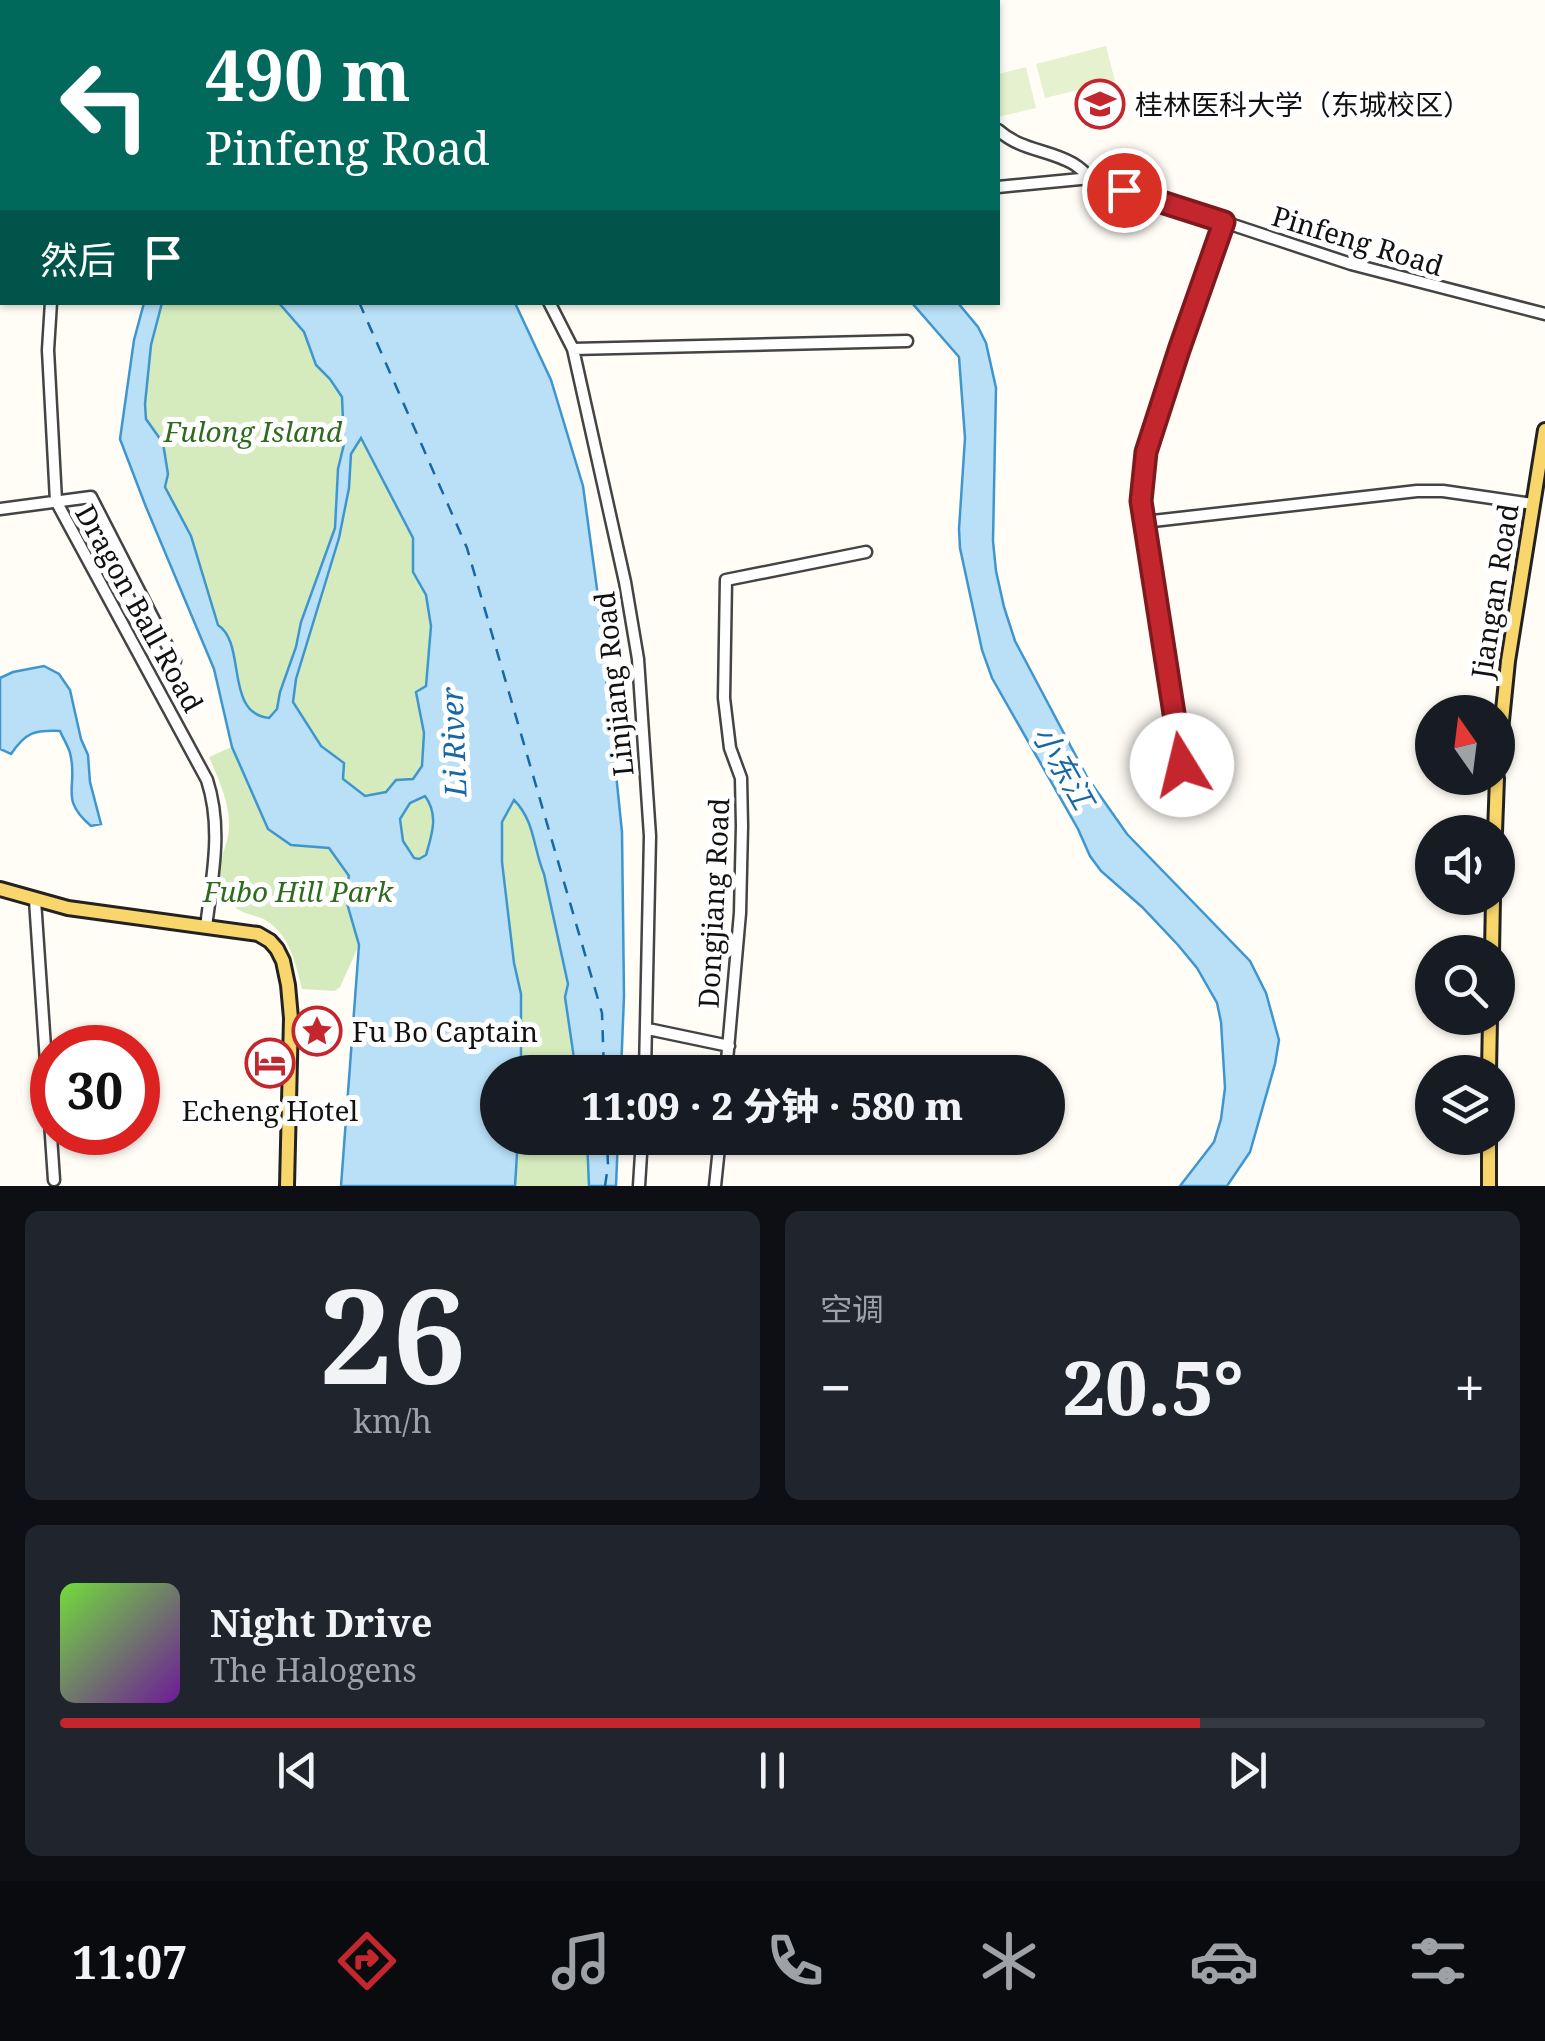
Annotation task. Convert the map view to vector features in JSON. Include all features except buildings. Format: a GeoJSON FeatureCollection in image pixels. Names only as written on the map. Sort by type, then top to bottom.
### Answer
{"type":"FeatureCollection","features":[{"type":"Feature","properties":{"kind":"main road","name":"Jiangan Road"},"geometry":{"type":"LineString","coordinates":[[1505,695],[1545,430]]}},
{"type":"Feature","properties":{"kind":"main road"},"geometry":{"type":"LineString","coordinates":[[0,890],[68,908],[258,934],[270,940],[283,961],[291,1018],[286,1186]]}},
{"type":"Feature","properties":{"kind":"main road"},"geometry":{"type":"LineString","coordinates":[[1489,1155],[1489,1186]]}},
{"type":"Feature","properties":{"kind":"street","name":"Pinfeng Road"},"geometry":{"type":"LineString","coordinates":[[1000,131],[1018,144],[1072,163],[1091,178],[1350,264],[1545,314]]}},
{"type":"Feature","properties":{"kind":"street"},"geometry":{"type":"LineString","coordinates":[[1000,187],[1091,178]]}},
{"type":"Feature","properties":{"kind":"street"},"geometry":{"type":"LineString","coordinates":[[1190,808],[1141,501],[1146,452],[1224,222]]}},
{"type":"Feature","properties":{"kind":"street","name":"Dragon Ball Road"},"geometry":{"type":"LineString","coordinates":[[51,305],[48,367],[56,501],[207,780],[214,802],[216,846],[206,927]]}},
{"type":"Feature","properties":{"kind":"street","name":"Linjiang Road"},"geometry":{"type":"LineString","coordinates":[[550,305],[572,349],[625,582],[638,659],[650,836],[646,1055]]}},
{"type":"Feature","properties":{"kind":"street"},"geometry":{"type":"LineString","coordinates":[[572,349],[907,341]]}},
{"type":"Feature","properties":{"kind":"street"},"geometry":{"type":"LineString","coordinates":[[1144,522],[1418,490],[1532,504]]}},
{"type":"Feature","properties":{"kind":"street"},"geometry":{"type":"LineString","coordinates":[[0,509],[90,497],[175,662]]}},
{"type":"Feature","properties":{"kind":"street","name":"Dongjiang Road"},"geometry":{"type":"LineString","coordinates":[[727,1055],[740,913],[742,826],[741,778],[730,748],[724,698],[726,580],[866,552]]}},
{"type":"Feature","properties":{"kind":"street"},"geometry":{"type":"LineString","coordinates":[[35,900],[54,1180]]}},
{"type":"Feature","properties":{"kind":"street"},"geometry":{"type":"LineString","coordinates":[[648,1029],[728,1046]]}},
{"type":"Feature","properties":{"kind":"street"},"geometry":{"type":"LineString","coordinates":[[639,1186],[641,1155]]}},
{"type":"Feature","properties":{"kind":"street"},"geometry":{"type":"LineString","coordinates":[[715,1186],[718,1155]]}},
{"type":"Feature","properties":{"kind":"green space"},"geometry":{"type":"Polygon","coordinates":[[[1106,46],[1115,81],[1045,98],[1036,64],[1106,46]]]}},
{"type":"Feature","properties":{"kind":"green space"},"geometry":{"type":"Polygon","coordinates":[[[1026,67],[1036,108],[1000,117],[1000,74],[1026,67]]]}},
{"type":"Feature","properties":{"kind":"green space","name":"Fulong Island"},"geometry":{"type":"Polygon","coordinates":[[[161,305],[281,305],[304,332],[316,365],[342,397],[344,444],[338,469],[335,528],[301,622],[277,709],[269,718],[260,717],[244,701],[232,648],[218,625],[191,536],[165,487],[168,474],[163,443],[146,419],[151,344],[161,305]]]}},
{"type":"Feature","properties":{"kind":"green space"},"geometry":{"type":"Polygon","coordinates":[[[361,438],[413,538],[413,572],[426,595],[431,626],[426,686],[416,693],[424,733],[422,766],[413,779],[396,780],[386,792],[365,796],[343,779],[344,763],[321,746],[293,702],[296,679],[339,538],[351,454],[361,438]]]}},
{"type":"Feature","properties":{"kind":"green space","name":"Fubo Hill Park"},"geometry":{"type":"Polygon","coordinates":[[[232,747],[268,829],[291,845],[329,847],[349,876],[344,894],[359,945],[335,991],[302,989],[291,951],[281,934],[267,921],[236,908],[220,888],[218,878],[229,815],[209,757],[232,747]]]}},
{"type":"Feature","properties":{"kind":"green space"},"geometry":{"type":"Polygon","coordinates":[[[425,796],[433,826],[426,856],[420,859],[414,858],[403,841],[400,819],[410,804],[425,796]]]}},
{"type":"Feature","properties":{"kind":"green space"},"geometry":{"type":"Polygon","coordinates":[[[514,799],[525,817],[544,874],[568,985],[565,997],[574,1055],[521,1055],[521,995],[502,862],[502,822],[514,799]]]}},
{"type":"Feature","properties":{"kind":"green space"},"geometry":{"type":"Polygon","coordinates":[[[517,1155],[588,1155],[589,1186],[515,1186],[517,1155]]]}},
{"type":"Feature","properties":{"kind":"water","name":"Li River"},"geometry":{"type":"Polygon","coordinates":[[[143,305],[161,305],[151,345],[146,419],[163,443],[168,474],[165,487],[191,536],[218,625],[232,647],[246,704],[255,713],[269,718],[277,709],[301,622],[335,528],[338,469],[344,444],[342,397],[316,365],[304,332],[281,305],[516,305],[551,380],[583,486],[622,832],[624,996],[622,1055],[574,1055],[565,997],[568,984],[544,874],[530,826],[514,800],[502,822],[502,862],[521,994],[521,1055],[480,1055],[480,1155],[517,1155],[515,1186],[341,1186],[359,945],[344,893],[349,876],[329,848],[291,845],[268,829],[232,747],[214,669],[120,439],[134,340],[143,305]],[[361,438],[351,454],[339,538],[296,679],[293,702],[321,746],[344,763],[343,779],[365,796],[386,792],[396,780],[413,779],[422,766],[424,733],[416,692],[426,686],[431,626],[426,595],[413,572],[413,538],[361,438]],[[425,796],[410,803],[400,819],[403,841],[414,858],[426,855],[432,810],[425,796]]]}},
{"type":"Feature","properties":{"kind":"water","name":"小东江"},"geometry":{"type":"Polygon","coordinates":[[[914,305],[960,305],[986,343],[996,388],[993,541],[996,571],[1015,641],[1087,777],[1127,834],[1250,961],[1266,993],[1279,1040],[1275,1064],[1250,1152],[1227,1186],[1180,1186],[1214,1142],[1221,1119],[1225,1088],[1217,1003],[1178,945],[1090,856],[992,678],[982,650],[960,548],[965,438],[959,357],[914,305]]]}},
{"type":"Feature","properties":{"kind":"water"},"geometry":{"type":"Polygon","coordinates":[[[44,666],[59,674],[70,690],[101,824],[91,826],[75,808],[70,753],[60,731],[31,734],[11,754],[0,749],[0,678],[44,666]]]}},
{"type":"Feature","properties":{"kind":"water"},"geometry":{"type":"Polygon","coordinates":[[[588,1155],[617,1155],[616,1186],[589,1186],[588,1155]]]}},
{"type":"Feature","properties":{"kind":"ferry route"},"geometry":{"type":"LineString","coordinates":[[360,305],[467,548],[602,1013],[603,1055]]}},
{"type":"Feature","properties":{"kind":"ferry route"},"geometry":{"type":"LineString","coordinates":[[605,1186],[608,1155]]}},
{"type":"Feature","properties":{"kind":"place","name":"桂林医科大学（东城校区）"},"geometry":{"type":"Point","coordinates":[1100,104]}},
{"type":"Feature","properties":{"kind":"place","name":"Fu Bo Captain"},"geometry":{"type":"Point","coordinates":[317,1031]}},
{"type":"Feature","properties":{"kind":"place","name":"Echeng Hotel"},"geometry":{"type":"Point","coordinates":[270,1063]}},
{"type":"Feature","properties":{"kind":"route"},"geometry":{"type":"LineString","coordinates":[[1124,190],[1224,222],[1146,452],[1141,501],[1182,765]]}}]}
